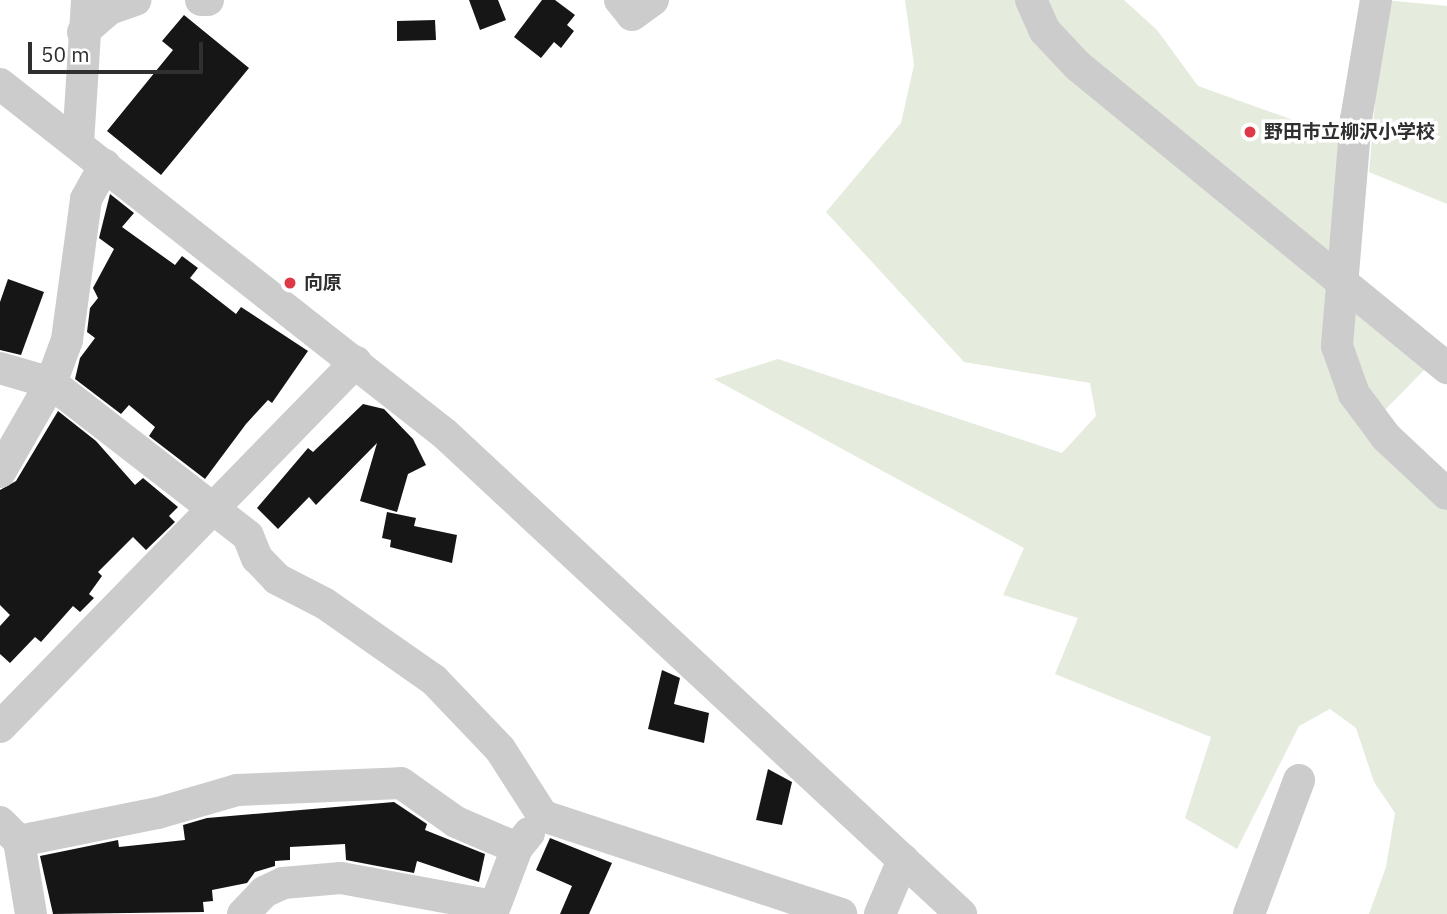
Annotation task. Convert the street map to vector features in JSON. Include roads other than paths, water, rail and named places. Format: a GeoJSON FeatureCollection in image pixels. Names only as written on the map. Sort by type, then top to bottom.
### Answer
{"type":"FeatureCollection","features":[{"type":"Feature","properties":{"kind":"street"},"geometry":{"type":"LineString","coordinates":[[78,144],[82,32],[87,0]]}},
{"type":"Feature","properties":{"kind":"street"},"geometry":{"type":"LineString","coordinates":[[82,32],[109,9],[135,0]]}},
{"type":"Feature","properties":{"kind":"street"},"geometry":{"type":"LineString","coordinates":[[201,0],[208,0]]}},
{"type":"Feature","properties":{"kind":"street"},"geometry":{"type":"LineString","coordinates":[[620,0],[632,15],[653,0]]}},
{"type":"Feature","properties":{"kind":"street"},"geometry":{"type":"LineString","coordinates":[[1031,0],[1045,31],[1078,66],[1342,287],[1447,368]]}},
{"type":"Feature","properties":{"kind":"street"},"geometry":{"type":"LineString","coordinates":[[1376,0],[1356,120],[1337,346],[1354,394],[1386,437],[1447,494]]}},
{"type":"Feature","properties":{"kind":"street"},"geometry":{"type":"LineString","coordinates":[[0,84],[356,362],[542,522],[961,914]]}},
{"type":"Feature","properties":{"kind":"street"},"geometry":{"type":"LineString","coordinates":[[0,472],[51,383],[67,340],[86,199],[105,165]]}},
{"type":"Feature","properties":{"kind":"street"},"geometry":{"type":"LineString","coordinates":[[0,727],[356,362]]}},
{"type":"Feature","properties":{"kind":"street"},"geometry":{"type":"LineString","coordinates":[[0,368],[51,383],[248,536],[257,558],[276,579],[324,603],[434,680],[500,749],[543,816],[841,914]]}},
{"type":"Feature","properties":{"kind":"street"},"geometry":{"type":"LineString","coordinates":[[1249,914],[1299,780]]}},
{"type":"Feature","properties":{"kind":"street"},"geometry":{"type":"LineString","coordinates":[[31,914],[10,831],[158,813],[237,790],[401,783],[456,822],[517,848]]}},
{"type":"Feature","properties":{"kind":"street"},"geometry":{"type":"LineString","coordinates":[[243,914],[264,892],[283,883],[341,878],[492,910],[517,848],[543,816]]}},
{"type":"Feature","properties":{"kind":"street"},"geometry":{"type":"LineString","coordinates":[[880,914],[903,860]]}},
{"type":"Feature","properties":{"kind":"place","name":"野田市立柳沢小学校"},"geometry":{"type":"Point","coordinates":[1250,132]}},
{"type":"Feature","properties":{"kind":"place","name":"向原"},"geometry":{"type":"Point","coordinates":[290,283]}}]}
